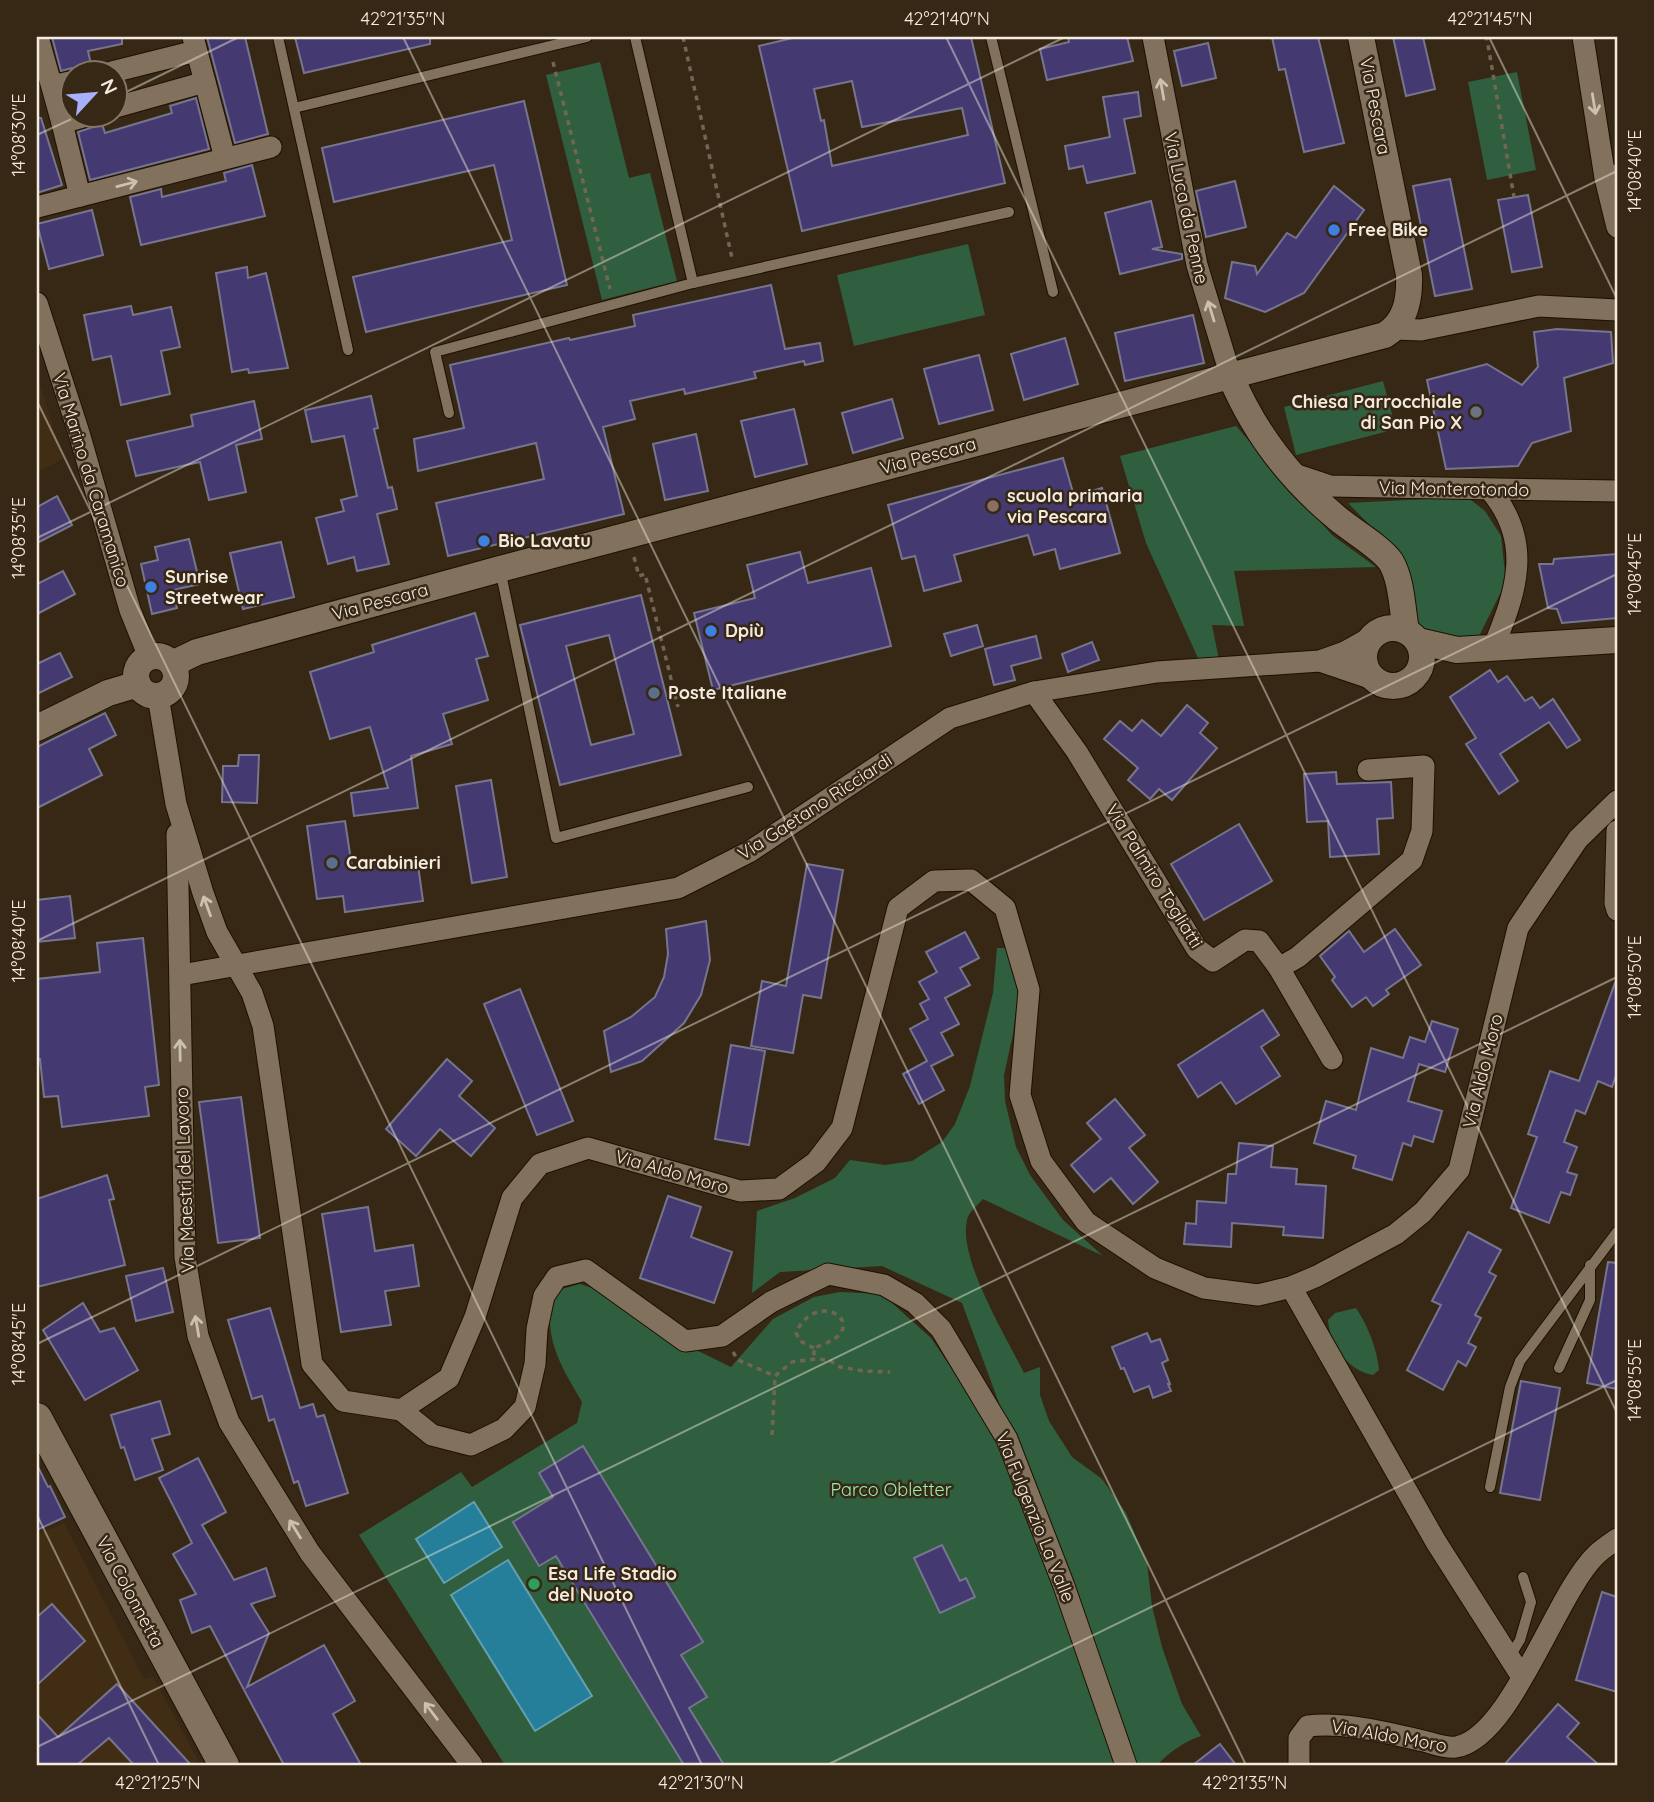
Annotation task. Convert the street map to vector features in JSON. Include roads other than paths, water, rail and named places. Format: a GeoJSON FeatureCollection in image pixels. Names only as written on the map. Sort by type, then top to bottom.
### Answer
{"type":"FeatureCollection","features":[{"type":"Feature","properties":{"kind":"main road","name":"Via Colonnetta"},"geometry":{"type":"LineString","coordinates":[[37,1418],[224,1765]]}},
{"type":"Feature","properties":{"kind":"street"},"geometry":{"type":"LineString","coordinates":[[38,37],[60,116]]}},
{"type":"Feature","properties":{"kind":"street","name":"Via Luca da Penne"},"geometry":{"type":"LineString","coordinates":[[1153,37],[1197,265],[1231,376]]}},
{"type":"Feature","properties":{"kind":"street","name":"Via Pescara"},"geometry":{"type":"LineString","coordinates":[[161,660],[1385,335],[1395,329],[1408,302],[1409,275],[1361,37]]}},
{"type":"Feature","properties":{"kind":"street"},"geometry":{"type":"LineString","coordinates":[[1587,37],[1617,227]]}},
{"type":"Feature","properties":{"kind":"street"},"geometry":{"type":"LineString","coordinates":[[130,65],[195,44],[225,158]]}},
{"type":"Feature","properties":{"kind":"street"},"geometry":{"type":"LineString","coordinates":[[130,103],[205,82]]}},
{"type":"Feature","properties":{"kind":"street"},"geometry":{"type":"LineString","coordinates":[[52,86],[60,84]]}},
{"type":"Feature","properties":{"kind":"street"},"geometry":{"type":"LineString","coordinates":[[64,130],[80,195]]}},
{"type":"Feature","properties":{"kind":"street"},"geometry":{"type":"LineString","coordinates":[[37,207],[271,147]]}},
{"type":"Feature","properties":{"kind":"street","name":"Via Marino da Caramanico"},"geometry":{"type":"LineString","coordinates":[[37,303],[79,433],[130,610],[161,660]]}},
{"type":"Feature","properties":{"kind":"street"},"geometry":{"type":"LineString","coordinates":[[1395,329],[1421,330],[1539,306],[1617,310]]}},
{"type":"Feature","properties":{"kind":"street"},"geometry":{"type":"LineString","coordinates":[[1231,376],[1254,425],[1279,460],[1335,516],[1387,557],[1394,568],[1412,636],[1423,659],[1416,676]]}},
{"type":"Feature","properties":{"kind":"street","name":"Via Monterotondo"},"geometry":{"type":"LineString","coordinates":[[1292,474],[1330,486],[1617,491]]}},
{"type":"Feature","properties":{"kind":"street"},"geometry":{"type":"LineString","coordinates":[[1490,490],[1509,517],[1518,570],[1511,606],[1493,648]]}},
{"type":"Feature","properties":{"kind":"street"},"geometry":{"type":"LineString","coordinates":[[1399,590],[1387,619],[1366,645],[1364,661],[1373,678],[1390,686],[1409,682],[1457,650]]}},
{"type":"Feature","properties":{"kind":"street"},"geometry":{"type":"LineString","coordinates":[[1372,636],[1382,629],[1392,627],[1457,650],[1617,640]]}},
{"type":"Feature","properties":{"kind":"street","name":"Via Gaetano Ricciardi"},"geometry":{"type":"LineString","coordinates":[[181,975],[678,888],[749,852],[950,718],[1034,692],[1157,672],[1320,661],[1345,652],[1372,636]]}},
{"type":"Feature","properties":{"kind":"street"},"geometry":{"type":"LineString","coordinates":[[37,728],[108,693],[148,690],[164,694],[173,686],[176,675],[161,660],[144,660],[136,671],[148,690]]}},
{"type":"Feature","properties":{"kind":"street","name":"Via Gaetano Ricciardi"},"geometry":{"type":"LineString","coordinates":[[1320,661],[1373,678]]}},
{"type":"Feature","properties":{"kind":"street","name":"Via Maestri del Lavoro"},"geometry":{"type":"LineString","coordinates":[[148,690],[176,804],[202,893],[217,932],[237,967]]}},
{"type":"Feature","properties":{"kind":"street","name":"Via Palmiro Togliatti"},"geometry":{"type":"LineString","coordinates":[[1034,692],[1077,752],[1197,949],[1213,961],[1245,940],[1259,941],[1279,968]]}},
{"type":"Feature","properties":{"kind":"street"},"geometry":{"type":"LineString","coordinates":[[1332,1059],[1279,968],[1298,957],[1412,860],[1422,831],[1424,766],[1368,770]]}},
{"type":"Feature","properties":{"kind":"street","name":"Via Aldo Moro"},"geometry":{"type":"LineString","coordinates":[[401,1410],[449,1378],[475,1317],[512,1198],[540,1164],[588,1148],[740,1191],[779,1189],[816,1162],[842,1128],[898,908],[934,880],[971,880],[1005,908],[1029,990],[1020,1096],[1041,1161],[1086,1222],[1155,1268],[1205,1288],[1258,1295],[1291,1287],[1395,1234],[1423,1212],[1459,1170],[1518,928],[1578,839],[1617,802]]}},
{"type":"Feature","properties":{"kind":"street","name":"Via Maestri del Lavoro"},"geometry":{"type":"LineString","coordinates":[[176,804],[185,1256],[198,1336],[229,1422],[310,1553],[472,1765]]}},
{"type":"Feature","properties":{"kind":"street"},"geometry":{"type":"LineString","coordinates":[[1617,831],[1617,910]]}},
{"type":"Feature","properties":{"kind":"street"},"geometry":{"type":"LineString","coordinates":[[237,967],[252,993],[263,1026],[312,1364],[343,1401],[401,1410]]}},
{"type":"Feature","properties":{"kind":"street","name":"Via Fulgenzio La Valle"},"geometry":{"type":"LineString","coordinates":[[401,1410],[432,1435],[471,1445],[504,1429],[525,1407],[535,1364],[537,1329],[544,1296],[556,1277],[586,1270],[685,1341],[722,1336],[771,1302],[828,1274],[884,1285],[915,1303],[941,1329],[1007,1439],[1063,1586],[1126,1765]]}},
{"type":"Feature","properties":{"kind":"street"},"geometry":{"type":"LineString","coordinates":[[1291,1287],[1436,1542],[1522,1677]]}},
{"type":"Feature","properties":{"kind":"street","name":"Via Aldo Moro"},"geometry":{"type":"LineString","coordinates":[[1299,1765],[1299,1738],[1308,1726],[1370,1730],[1455,1748],[1475,1739],[1497,1718],[1595,1556],[1617,1539]]}},
{"type":"Feature","properties":{"kind":"lane"},"geometry":{"type":"LineString","coordinates":[[278,37],[348,351]]}},
{"type":"Feature","properties":{"kind":"lane"},"geometry":{"type":"LineString","coordinates":[[294,108],[587,37]]}},
{"type":"Feature","properties":{"kind":"lane"},"geometry":{"type":"LineString","coordinates":[[635,37],[692,284]]}},
{"type":"Feature","properties":{"kind":"lane"},"geometry":{"type":"LineString","coordinates":[[991,37],[1053,292]]}},
{"type":"Feature","properties":{"kind":"lane"},"geometry":{"type":"LineString","coordinates":[[449,413],[435,352],[692,284],[1009,212]]}},
{"type":"Feature","properties":{"kind":"lane"},"geometry":{"type":"LineString","coordinates":[[500,569],[556,838],[748,787]]}},
{"type":"Feature","properties":{"kind":"lane"},"geometry":{"type":"LineString","coordinates":[[1490,1487],[1510,1387],[1521,1361],[1617,1231]]}},
{"type":"Feature","properties":{"kind":"lane"},"geometry":{"type":"LineString","coordinates":[[1559,1368],[1590,1300],[1590,1265]]}},
{"type":"Feature","properties":{"kind":"lane"},"geometry":{"type":"LineString","coordinates":[[1509,1658],[1520,1640],[1531,1602],[1523,1577]]}},
{"type":"Feature","properties":{"kind":"water"},"geometry":{"type":"Polygon","coordinates":[[[474,1502],[502,1547],[444,1583],[416,1539],[474,1502]]]}},
{"type":"Feature","properties":{"kind":"water"},"geometry":{"type":"Polygon","coordinates":[[[508,1560],[592,1696],[535,1731],[451,1595],[508,1560]]]}},
{"type":"Feature","properties":{"kind":"place","name":"Free Bike"},"geometry":{"type":"Point","coordinates":[1334,230]}},
{"type":"Feature","properties":{"kind":"place","name":"Chiesa Parrocchiale di San Pio X"},"geometry":{"type":"Point","coordinates":[1476,412]}},
{"type":"Feature","properties":{"kind":"place","name":"scuola primaria via Pescara"},"geometry":{"type":"Point","coordinates":[993,506]}},
{"type":"Feature","properties":{"kind":"place","name":"Bio Lavatu"},"geometry":{"type":"Point","coordinates":[484,541]}},
{"type":"Feature","properties":{"kind":"place","name":"Sunrise Streetwear"},"geometry":{"type":"Point","coordinates":[151,587]}},
{"type":"Feature","properties":{"kind":"place","name":"Dpiù"},"geometry":{"type":"Point","coordinates":[711,631]}},
{"type":"Feature","properties":{"kind":"place","name":"Poste Italiane"},"geometry":{"type":"Point","coordinates":[654,693]}},
{"type":"Feature","properties":{"kind":"place","name":"Carabinieri"},"geometry":{"type":"Point","coordinates":[332,863]}},
{"type":"Feature","properties":{"kind":"place","name":"Esa Life Stadio del Nuoto"},"geometry":{"type":"Point","coordinates":[534,1584]}},
{"type":"Feature","properties":{"kind":"park label","name":"Parco Obletter"},"geometry":{"type":"Point","coordinates":[891,1490]}}]}
